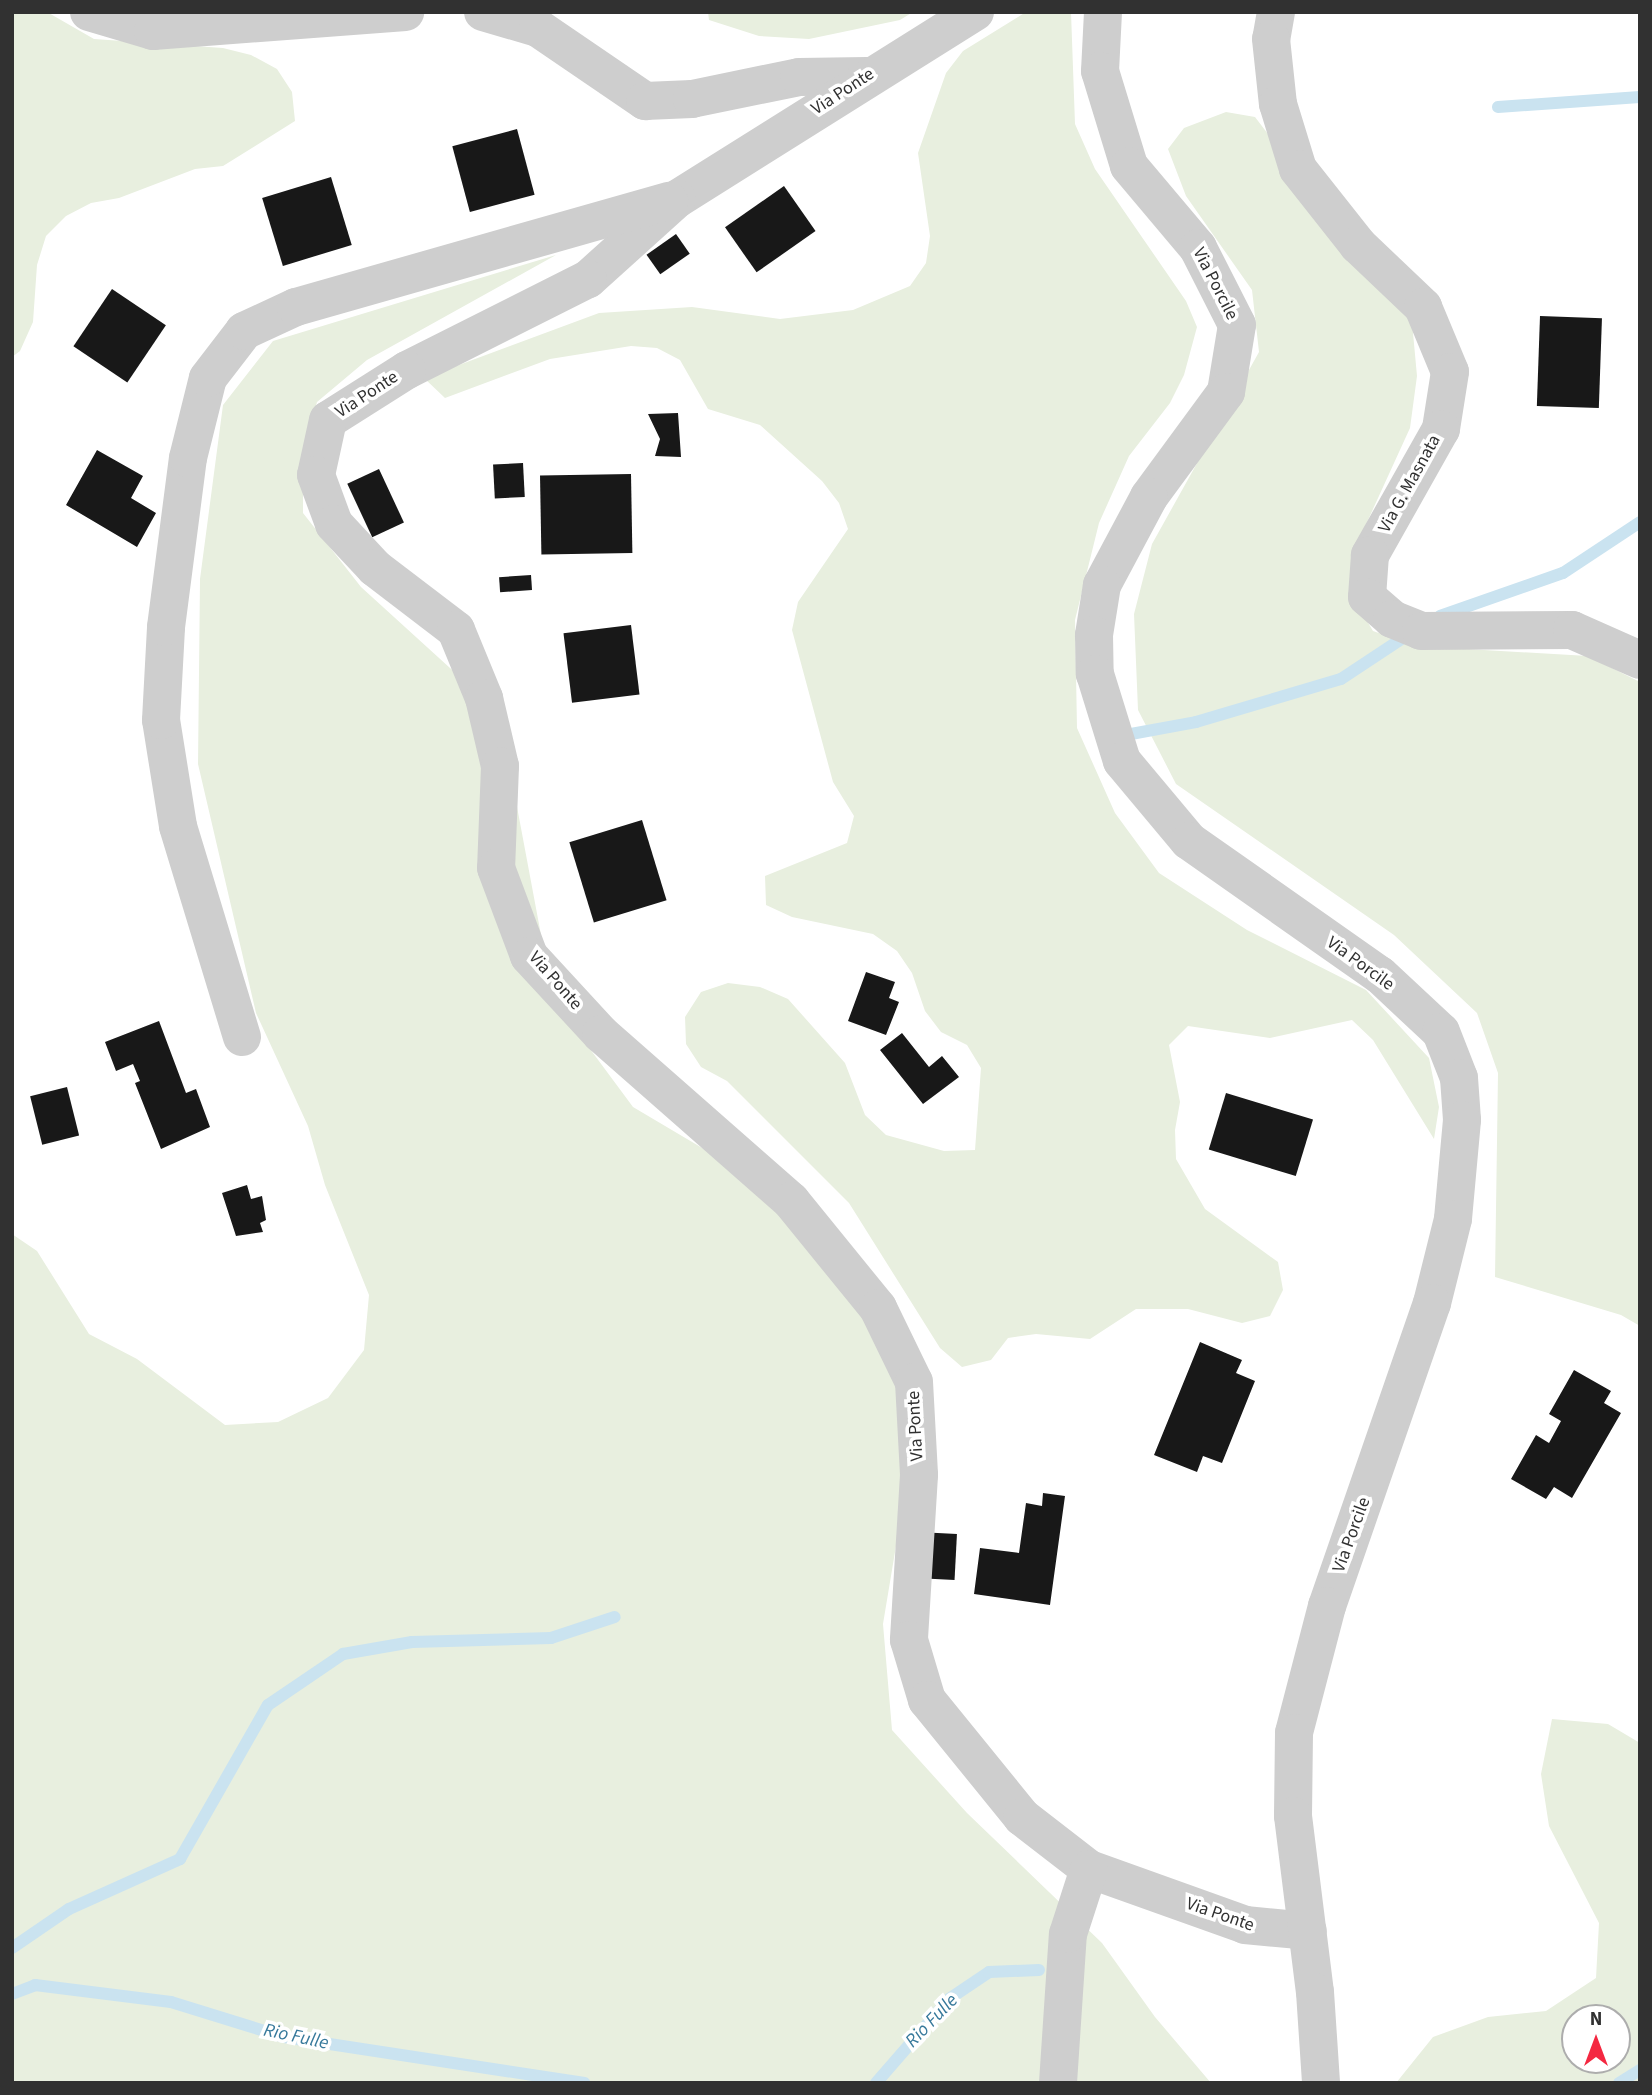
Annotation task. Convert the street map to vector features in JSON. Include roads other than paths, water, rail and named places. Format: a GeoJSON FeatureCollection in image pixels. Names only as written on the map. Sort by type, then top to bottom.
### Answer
{"type":"FeatureCollection","features":[{"type":"Feature","properties":{"kind":"street"},"geometry":{"type":"LineString","coordinates":[[89,12],[153,31],[405,12]]}},
{"type":"Feature","properties":{"kind":"street"},"geometry":{"type":"LineString","coordinates":[[483,12],[538,28],[645,101],[692,99],[799,77],[867,76]]}},
{"type":"Feature","properties":{"kind":"street","name":"Via Ponte"},"geometry":{"type":"LineString","coordinates":[[975,12],[867,76],[677,199],[588,279],[407,370],[328,420],[316,475],[334,524],[375,568],[456,630],[484,698],[497,753],[496,868],[529,956],[601,1034],[791,1201],[878,1308],[914,1382],[919,1475],[909,1640],[927,1700],[1022,1817],[1089,1869],[1245,1925],[1308,1931]]}},
{"type":"Feature","properties":{"kind":"street","name":"Via Porcile"},"geometry":{"type":"LineString","coordinates":[[1103,12],[1100,71],[1129,166],[1198,248],[1237,325],[1226,392],[1149,498],[1102,585],[1094,635],[1095,674],[1122,761],[1189,841],[1380,975],[1441,1032],[1459,1078],[1462,1120],[1453,1219],[1441,1267],[1327,1606],[1294,1732],[1293,1816],[1308,1931],[1321,2083]]}},
{"type":"Feature","properties":{"kind":"street","name":"Via G. Masnata"},"geometry":{"type":"LineString","coordinates":[[1276,12],[1271,39],[1278,104],[1298,169],[1358,245],[1423,307],[1450,372],[1441,429],[1370,555],[1367,597],[1392,619],[1421,631],[1572,630],[1640,660]]}},
{"type":"Feature","properties":{"kind":"street"},"geometry":{"type":"LineString","coordinates":[[242,1037],[178,826],[161,720],[166,627],[188,458],[208,378],[244,331],[296,307],[677,199]]}},
{"type":"Feature","properties":{"kind":"street"},"geometry":{"type":"LineString","coordinates":[[1058,2083],[1068,1934],[1089,1869]]}},
{"type":"Feature","properties":{"kind":"waterway"},"geometry":{"type":"LineString","coordinates":[[1498,107],[1640,97]]}},
{"type":"Feature","properties":{"kind":"waterway"},"geometry":{"type":"LineString","coordinates":[[1440,616],[1563,573],[1640,522]]}},
{"type":"Feature","properties":{"kind":"waterway"},"geometry":{"type":"LineString","coordinates":[[1120,736],[1196,722],[1341,679],[1409,634]]}},
{"type":"Feature","properties":{"kind":"waterway"},"geometry":{"type":"LineString","coordinates":[[12,1948],[69,1909],[180,1859],[268,1705],[343,1654],[412,1642],[551,1638],[615,1617]]}},
{"type":"Feature","properties":{"kind":"waterway","name":"Rio Fulle"},"geometry":{"type":"LineString","coordinates":[[876,2083],[949,1999],[989,1972],[1039,1970]]}},
{"type":"Feature","properties":{"kind":"waterway","name":"Rio Fulle"},"geometry":{"type":"LineString","coordinates":[[12,1994],[35,1985],[171,2002],[284,2037],[584,2083]]}},
{"type":"Feature","properties":{"kind":"waterway"},"geometry":{"type":"LineString","coordinates":[[1619,2083],[1640,2070]]}}]}
